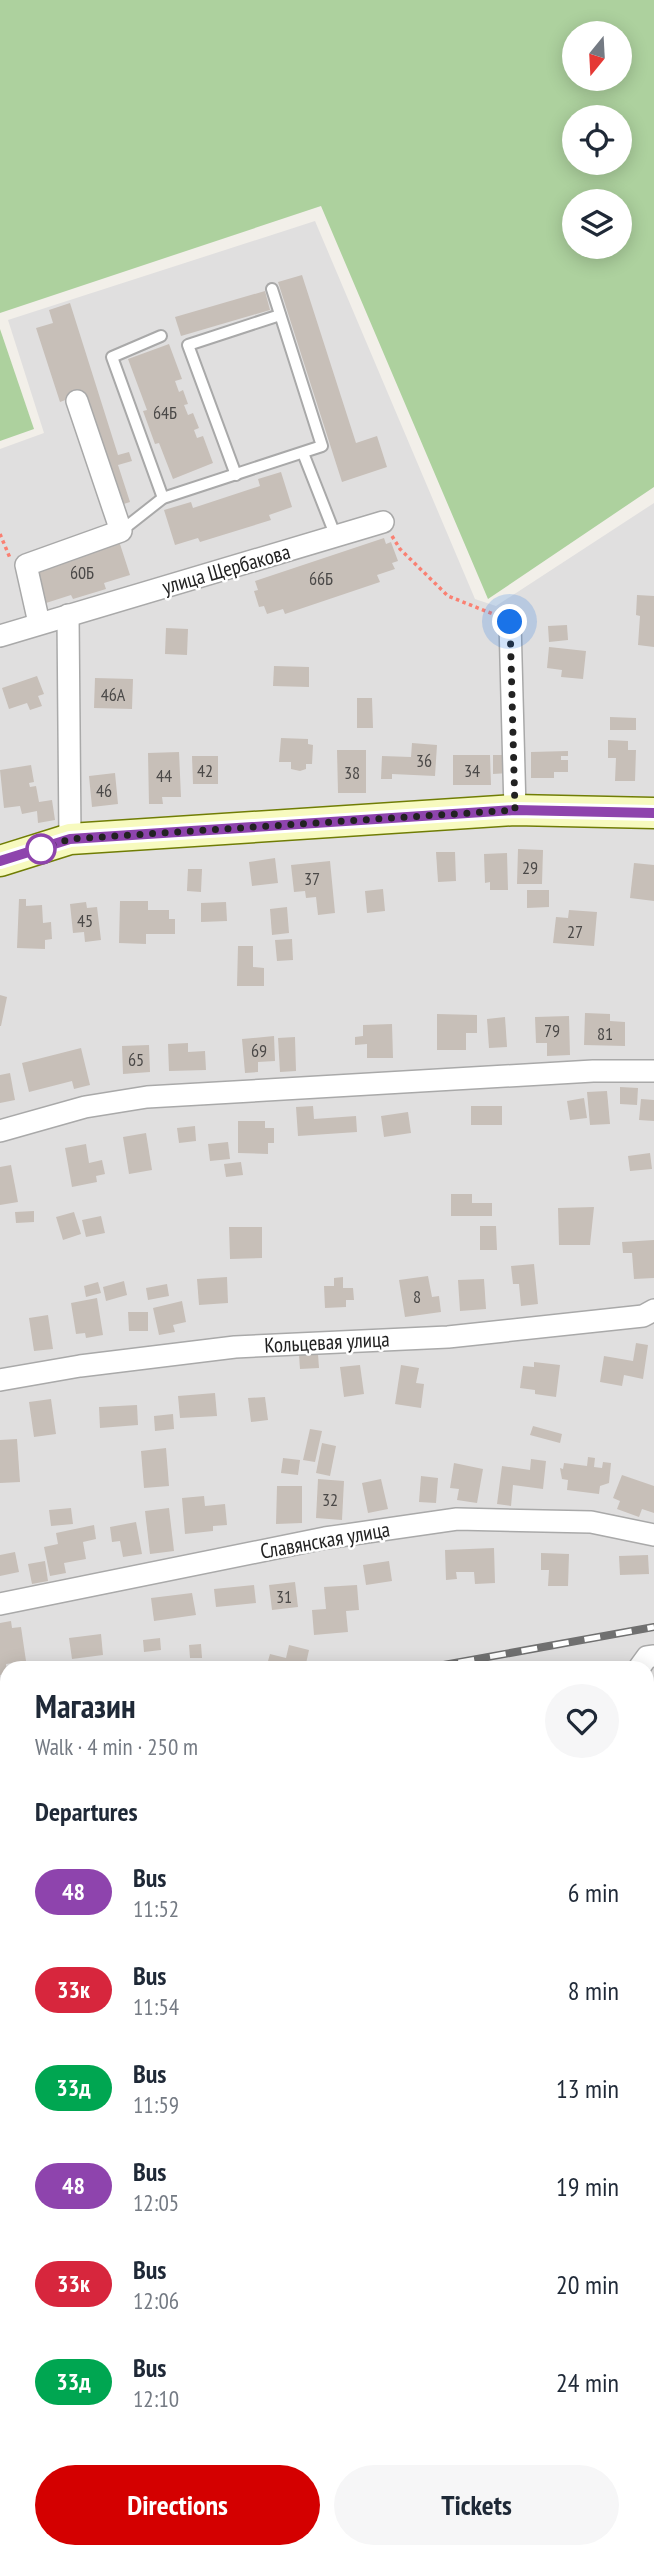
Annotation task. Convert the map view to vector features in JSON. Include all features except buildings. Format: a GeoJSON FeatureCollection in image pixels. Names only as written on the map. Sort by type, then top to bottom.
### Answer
{"type":"FeatureCollection","features":[{"type":"Feature","properties":{"kind":"street"},"geometry":{"type":"LineString","coordinates":[[39,623],[26,565],[121,531],[77,401]]}},
{"type":"Feature","properties":{"kind":"street","name":"улица Щербакова"},"geometry":{"type":"LineString","coordinates":[[0,636],[383,522]]}},
{"type":"Feature","properties":{"kind":"street"},"geometry":{"type":"LineString","coordinates":[[68,615],[70,839]]}},
{"type":"Feature","properties":{"kind":"street"},"geometry":{"type":"LineString","coordinates":[[510,622],[515,810]]}},
{"type":"Feature","properties":{"kind":"street"},"geometry":{"type":"LineString","coordinates":[[0,861],[70,839],[515,810],[654,813]]}},
{"type":"Feature","properties":{"kind":"street"},"geometry":{"type":"LineString","coordinates":[[0,1131],[85,1107],[147,1097],[593,1071],[654,1071]]}},
{"type":"Feature","properties":{"kind":"street","name":"Кольцевая улица"},"geometry":{"type":"LineString","coordinates":[[0,1380],[80,1366],[234,1347],[448,1337],[643,1316],[654,1310]]}},
{"type":"Feature","properties":{"kind":"street","name":"Славянская улица"},"geometry":{"type":"LineString","coordinates":[[0,1604],[325,1538],[457,1519],[591,1522],[654,1535]]}},
{"type":"Feature","properties":{"kind":"lane"},"geometry":{"type":"LineString","coordinates":[[121,531],[163,498],[322,446],[272,289]]}},
{"type":"Feature","properties":{"kind":"lane"},"geometry":{"type":"LineString","coordinates":[[236,474],[188,345],[280,315]]}},
{"type":"Feature","properties":{"kind":"lane"},"geometry":{"type":"LineString","coordinates":[[161,336],[112,357],[163,498]]}},
{"type":"Feature","properties":{"kind":"lane"},"geometry":{"type":"LineString","coordinates":[[303,453],[335,537]]}},
{"type":"Feature","properties":{"kind":"path"},"geometry":{"type":"LineString","coordinates":[[383,522],[400,549],[447,596],[510,622]]}},
{"type":"Feature","properties":{"kind":"shaded area"},"geometry":{"type":"Polygon","coordinates":[[[315,221],[475,599],[496,606],[654,503],[654,1661],[0,1661],[0,449],[44,433],[8,320],[315,221]]]}},
{"type":"Feature","properties":{"kind":"green space"},"geometry":{"type":"Polygon","coordinates":[[[0,0],[654,0],[654,487],[488,599],[321,206],[0,313],[0,0]]]}},
{"type":"Feature","properties":{"kind":"green space"},"geometry":{"type":"Polygon","coordinates":[[[0,329],[34,429],[0,441],[0,329]]]}},
{"type":"Feature","properties":{"kind":"railway"},"geometry":{"type":"LineString","coordinates":[[466,1661],[654,1627]]}},
{"type":"Feature","properties":{"kind":"bus line","name":"48"},"geometry":{"type":"LineString","coordinates":[[0,861],[70,839],[515,810],[654,813]]}},
{"type":"Feature","properties":{"kind":"route"},"geometry":{"type":"LineString","coordinates":[[41,849],[70,839],[515,810],[510,622]]}}]}
